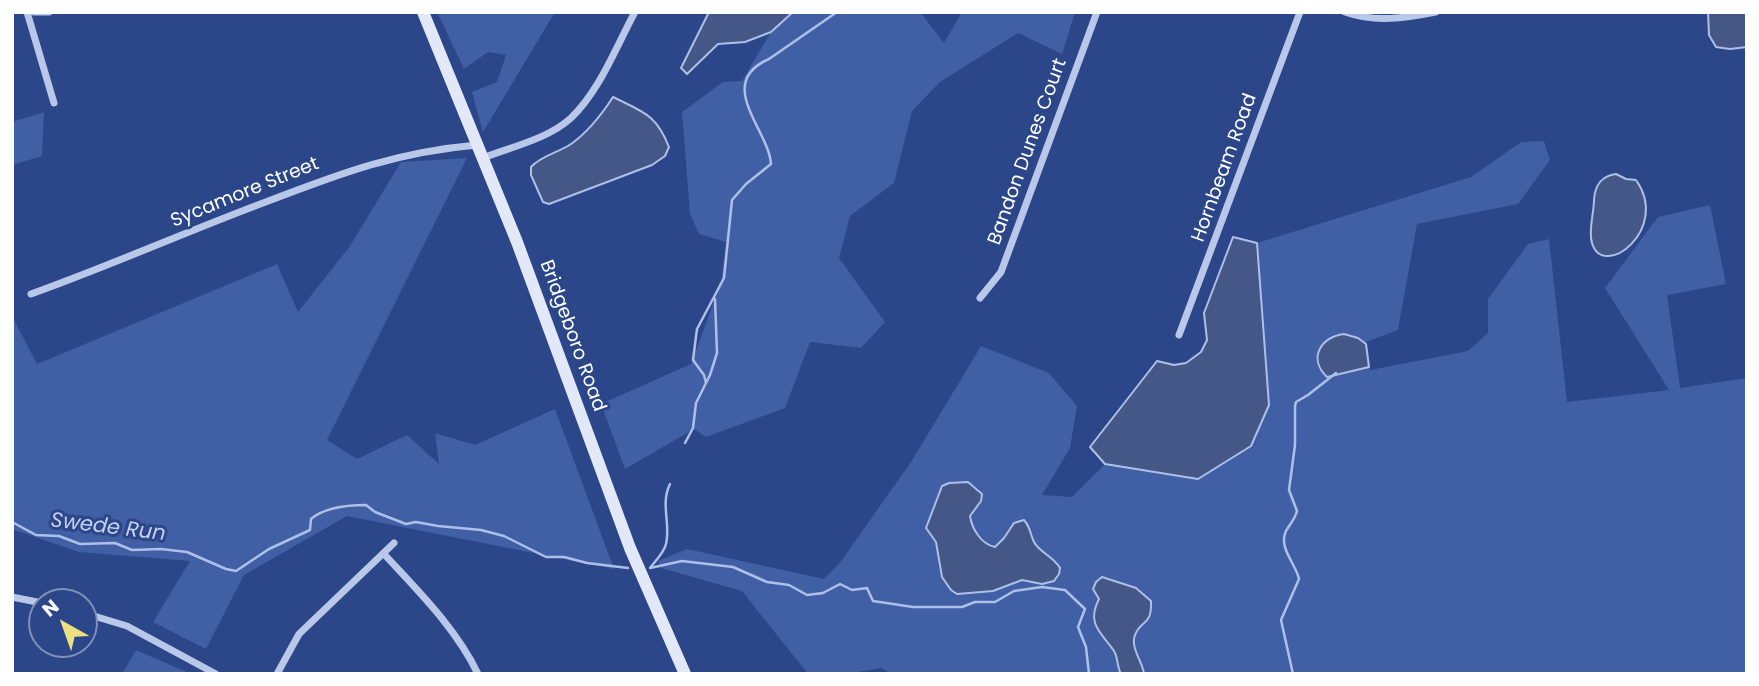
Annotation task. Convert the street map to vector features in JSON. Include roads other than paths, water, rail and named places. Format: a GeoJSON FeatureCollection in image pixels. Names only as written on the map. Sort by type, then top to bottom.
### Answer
{"type":"FeatureCollection","features":[{"type":"Feature","properties":{"kind":"main road","name":"Bridgeboro Road"},"geometry":{"type":"LineString","coordinates":[[423,12],[517,243],[631,548],[685,674]]}},
{"type":"Feature","properties":{"kind":"street"},"geometry":{"type":"LineString","coordinates":[[27,12],[54,103]]}},
{"type":"Feature","properties":{"kind":"street"},"geometry":{"type":"LineString","coordinates":[[34,12],[50,12]]}},
{"type":"Feature","properties":{"kind":"street"},"geometry":{"type":"LineString","coordinates":[[483,158],[549,132],[571,118],[597,84],[635,12]]}},
{"type":"Feature","properties":{"kind":"street","name":"Bandon Dunes Court"},"geometry":{"type":"LineString","coordinates":[[980,298],[1001,272],[1097,12]]}},
{"type":"Feature","properties":{"kind":"street","name":"Hornbeam Road"},"geometry":{"type":"LineString","coordinates":[[1179,335],[1300,12]]}},
{"type":"Feature","properties":{"kind":"street"},"geometry":{"type":"LineString","coordinates":[[1345,12],[1373,19],[1400,19],[1436,12]]}},
{"type":"Feature","properties":{"kind":"street","name":"Sycamore Street"},"geometry":{"type":"LineString","coordinates":[[31,294],[331,176],[404,155],[477,145]]}},
{"type":"Feature","properties":{"kind":"street"},"geometry":{"type":"LineString","coordinates":[[277,674],[299,634],[394,543]]}},
{"type":"Feature","properties":{"kind":"street"},"geometry":{"type":"LineString","coordinates":[[384,554],[442,618],[471,658],[478,674]]}},
{"type":"Feature","properties":{"kind":"street"},"geometry":{"type":"LineString","coordinates":[[98,617],[127,626],[216,674]]}},
{"type":"Feature","properties":{"kind":"waterway"},"geometry":{"type":"LineString","coordinates":[[706,383],[704,375],[693,360],[697,329],[724,278],[732,200],[746,184],[771,164],[749,108],[745,94],[746,81],[753,69],[837,12]]}},
{"type":"Feature","properties":{"kind":"waterway"},"geometry":{"type":"LineString","coordinates":[[685,443],[693,428],[696,403],[717,353],[715,299]]}},
{"type":"Feature","properties":{"kind":"waterway"},"geometry":{"type":"LineString","coordinates":[[1293,674],[1281,620],[1299,579],[1284,544],[1286,531],[1297,511],[1289,490],[1295,445],[1295,406],[1296,402],[1336,373]]}},
{"type":"Feature","properties":{"kind":"waterway"},"geometry":{"type":"LineString","coordinates":[[650,568],[666,544],[666,499],[670,484]]}},
{"type":"Feature","properties":{"kind":"waterway","name":"Swede Run"},"geometry":{"type":"LineString","coordinates":[[12,522],[36,535],[59,536],[80,544],[115,543],[132,550],[187,552],[236,571],[269,549],[310,530],[311,519],[317,515],[337,508],[366,505],[375,512],[406,524],[416,522],[481,530],[504,536],[546,557],[564,557],[628,568]]}},
{"type":"Feature","properties":{"kind":"waterway","name":"Swede Run"},"geometry":{"type":"LineString","coordinates":[[650,568],[682,561],[733,567],[767,582],[789,585],[807,595],[823,593],[840,584],[852,590],[867,588],[873,601],[913,607],[962,607],[975,602],[995,602],[1014,591],[1042,587],[1065,590],[1085,609],[1078,627],[1086,647],[1089,674]]}}]}
